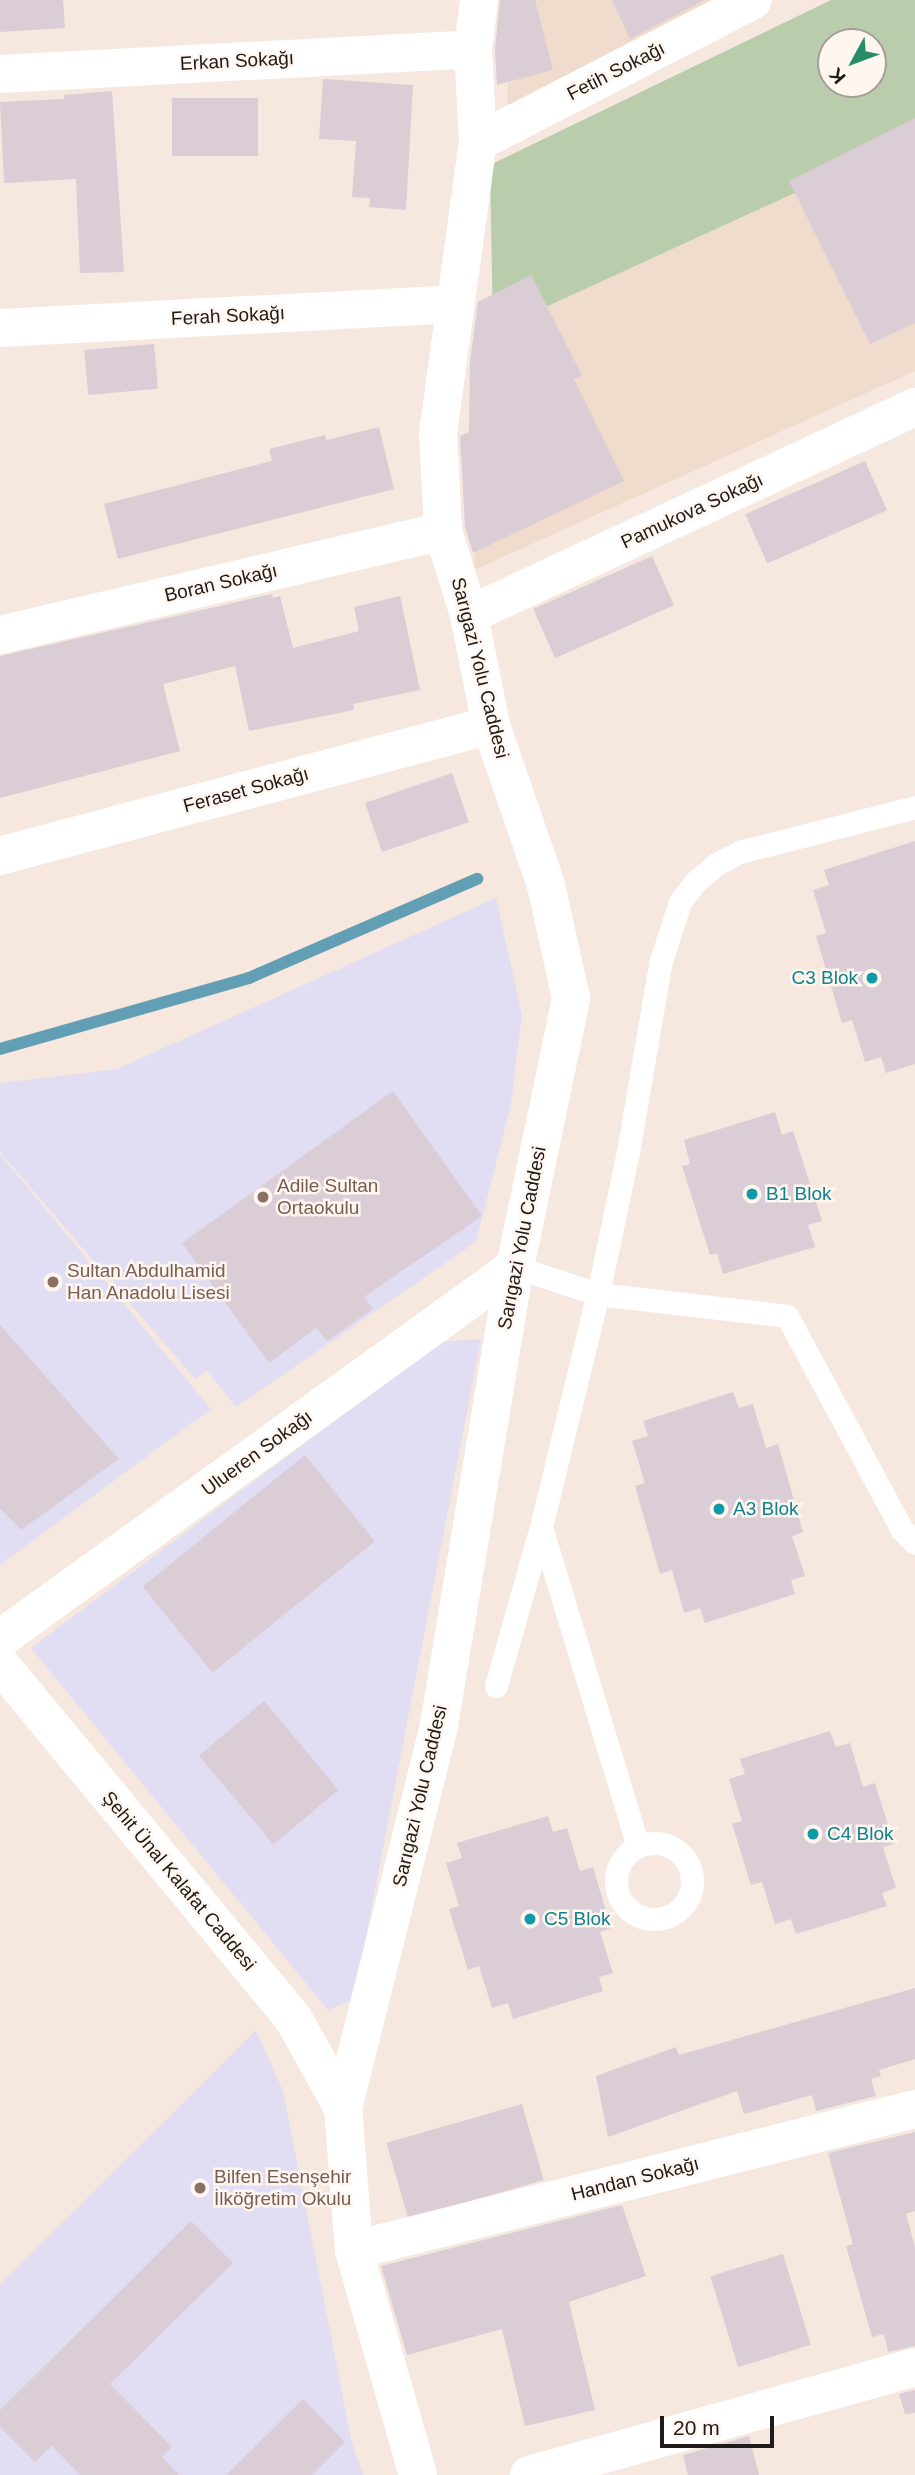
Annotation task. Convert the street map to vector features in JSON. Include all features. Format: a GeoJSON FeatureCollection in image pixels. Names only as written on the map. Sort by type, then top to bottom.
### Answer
{"type":"FeatureCollection","features":[{"type":"Feature","properties":{"kind":"street","name":"Sarıgazi Yolu Caddesi"},"geometry":{"type":"LineString","coordinates":[[418,2475],[354,2250],[343,2108],[439,1725],[515,1267],[571,999],[546,884],[491,725],[469,615],[443,531],[438,433],[478,142],[473,49],[479,0]]}},
{"type":"Feature","properties":{"kind":"street","name":"Fetih Sokağı"},"geometry":{"type":"LineString","coordinates":[[478,142],[753,0]]}},
{"type":"Feature","properties":{"kind":"street","name":"Erkan Sokağı"},"geometry":{"type":"LineString","coordinates":[[0,74],[473,49]]}},
{"type":"Feature","properties":{"kind":"street","name":"Ferah Sokağı"},"geometry":{"type":"LineString","coordinates":[[0,328],[455,304]]}},
{"type":"Feature","properties":{"kind":"street","name":"Pamukova Sokağı"},"geometry":{"type":"LineString","coordinates":[[469,615],[915,407]]}},
{"type":"Feature","properties":{"kind":"street","name":"Boran Sokağı"},"geometry":{"type":"LineString","coordinates":[[0,635],[443,531]]}},
{"type":"Feature","properties":{"kind":"street","name":"Feraset Sokağı"},"geometry":{"type":"LineString","coordinates":[[0,856],[491,725]]}},
{"type":"Feature","properties":{"kind":"street","name":"Ulueren Sokağı"},"geometry":{"type":"LineString","coordinates":[[0,1639],[515,1267]]}},
{"type":"Feature","properties":{"kind":"street","name":"Şehit Ünal Kalafat Caddesi"},"geometry":{"type":"LineString","coordinates":[[0,1664],[293,2018],[343,2108]]}},
{"type":"Feature","properties":{"kind":"street","name":"Handan Sokağı"},"geometry":{"type":"LineString","coordinates":[[354,2250],[915,2109]]}},
{"type":"Feature","properties":{"kind":"street"},"geometry":{"type":"LineString","coordinates":[[530,2475],[915,2367]]}},
{"type":"Feature","properties":{"kind":"lane"},"geometry":{"type":"LineString","coordinates":[[496,1686],[541,1527],[598,1294],[628,1152],[660,964],[680,902],[695,882],[715,865],[739,852],[915,807]]}},
{"type":"Feature","properties":{"kind":"lane"},"geometry":{"type":"LineString","coordinates":[[515,1267],[598,1294],[787,1316],[902,1530],[915,1543]]}},
{"type":"Feature","properties":{"kind":"lane"},"geometry":{"type":"LineString","coordinates":[[541,1527],[638,1846]]}},
{"type":"Feature","properties":{"kind":"shaded area"},"geometry":{"type":"Polygon","coordinates":[[[509,0],[766,0],[507,122],[509,0]]]}},
{"type":"Feature","properties":{"kind":"shaded area"},"geometry":{"type":"Polygon","coordinates":[[[915,138],[915,371],[474,570],[493,331],[915,138]]]}},
{"type":"Feature","properties":{"kind":"shaded area","name":"Adile Sultan Ortaokulu"},"geometry":{"type":"Polygon","coordinates":[[[496,898],[522,1015],[511,1104],[476,1242],[236,1407],[207,1371],[195,1379],[0,1152],[0,1083],[117,1069],[496,898]]]}},
{"type":"Feature","properties":{"kind":"shaded area","name":"Sultan Abdulhamid Han Anadolu Lisesi"},"geometry":{"type":"Polygon","coordinates":[[[0,1154],[211,1409],[0,1565],[0,1154]]]}},
{"type":"Feature","properties":{"kind":"shaded area"},"geometry":{"type":"Polygon","coordinates":[[[481,1339],[354,1999],[328,2010],[31,1648],[440,1342],[481,1339]]]}},
{"type":"Feature","properties":{"kind":"shaded area","name":"Bilfen Esenşehir İlköğretim Okulu"},"geometry":{"type":"Polygon","coordinates":[[[256,2030],[283,2091],[352,2443],[363,2475],[0,2475],[0,2285],[256,2030]]]}},
{"type":"Feature","properties":{"kind":"green space"},"geometry":{"type":"Polygon","coordinates":[[[831,0],[915,0],[915,138],[493,331],[490,165],[831,0]]]}},
{"type":"Feature","properties":{"kind":"building"},"geometry":{"type":"Polygon","coordinates":[[[0,0],[63,0],[65,28],[0,32],[0,0]]]}},
{"type":"Feature","properties":{"kind":"building"},"geometry":{"type":"Polygon","coordinates":[[[500,0],[535,0],[553,70],[497,85],[495,50],[500,0]]]}},
{"type":"Feature","properties":{"kind":"building"},"geometry":{"type":"Polygon","coordinates":[[[612,0],[705,0],[630,39],[612,0]]]}},
{"type":"Feature","properties":{"kind":"building"},"geometry":{"type":"Polygon","coordinates":[[[323,79],[413,85],[406,210],[369,207],[370,198],[352,197],[356,141],[319,139],[323,79]]]}},
{"type":"Feature","properties":{"kind":"building"},"geometry":{"type":"Polygon","coordinates":[[[112,91],[124,272],[80,273],[76,179],[4,183],[0,102],[64,99],[64,95],[112,91]]]}},
{"type":"Feature","properties":{"kind":"building"},"geometry":{"type":"Polygon","coordinates":[[[172,98],[258,98],[258,156],[172,156],[172,98]]]}},
{"type":"Feature","properties":{"kind":"building"},"geometry":{"type":"Polygon","coordinates":[[[915,118],[915,323],[870,344],[789,181],[915,118]]]}},
{"type":"Feature","properties":{"kind":"building"},"geometry":{"type":"Polygon","coordinates":[[[531,275],[582,375],[574,379],[624,481],[473,553],[465,527],[460,436],[469,432],[470,362],[478,302],[531,275]]]}},
{"type":"Feature","properties":{"kind":"building"},"geometry":{"type":"Polygon","coordinates":[[[154,344],[158,389],[88,395],[84,350],[154,344]]]}},
{"type":"Feature","properties":{"kind":"building"},"geometry":{"type":"Polygon","coordinates":[[[379,427],[394,489],[118,559],[104,504],[272,461],[269,449],[325,435],[326,440],[379,427]]]}},
{"type":"Feature","properties":{"kind":"building"},"geometry":{"type":"Polygon","coordinates":[[[865,461],[887,510],[767,564],[745,514],[865,461]]]}},
{"type":"Feature","properties":{"kind":"building"},"geometry":{"type":"Polygon","coordinates":[[[652,556],[674,605],[555,658],[533,609],[652,556]]]}},
{"type":"Feature","properties":{"kind":"building"},"geometry":{"type":"Polygon","coordinates":[[[272,594],[273,598],[280,596],[293,648],[359,631],[354,607],[400,596],[420,690],[353,704],[354,710],[249,731],[235,666],[163,684],[180,751],[0,798],[0,656],[272,594]]]}},
{"type":"Feature","properties":{"kind":"building"},"geometry":{"type":"Polygon","coordinates":[[[452,773],[469,822],[382,852],[365,803],[452,773]]]}},
{"type":"Feature","properties":{"kind":"building","name":"C3 Blok"},"geometry":{"type":"Polygon","coordinates":[[[915,841],[915,1064],[886,1073],[881,1057],[865,1062],[852,1020],[842,1023],[816,936],[826,933],[813,890],[829,885],[824,870],[915,841]]]}},
{"type":"Feature","properties":{"kind":"building","name":"Adile Sultan Ortaokulu"},"geometry":{"type":"Polygon","coordinates":[[[393,1091],[482,1216],[364,1297],[373,1309],[327,1341],[316,1328],[269,1363],[182,1243],[393,1091]]]}},
{"type":"Feature","properties":{"kind":"building","name":"B1 Blok"},"geometry":{"type":"Polygon","coordinates":[[[775,1112],[782,1135],[793,1131],[822,1221],[808,1225],[815,1247],[723,1274],[717,1253],[710,1255],[682,1166],[690,1164],[684,1140],[775,1112]]]}},
{"type":"Feature","properties":{"kind":"building"},"geometry":{"type":"Polygon","coordinates":[[[0,1325],[119,1459],[21,1530],[0,1508],[0,1325]]]}},
{"type":"Feature","properties":{"kind":"building","name":"A3 Blok"},"geometry":{"type":"Polygon","coordinates":[[[733,1392],[739,1408],[753,1404],[766,1448],[778,1444],[803,1532],[792,1536],[805,1576],[791,1580],[795,1594],[705,1623],[700,1608],[684,1613],[672,1570],[660,1574],[635,1486],[645,1483],[632,1441],[648,1436],[643,1421],[733,1392]]]}},
{"type":"Feature","properties":{"kind":"building"},"geometry":{"type":"Polygon","coordinates":[[[305,1455],[375,1541],[212,1673],[143,1587],[305,1455]]]}},
{"type":"Feature","properties":{"kind":"building"},"geometry":{"type":"Polygon","coordinates":[[[264,1701],[339,1790],[273,1844],[199,1756],[264,1701]]]}},
{"type":"Feature","properties":{"kind":"building","name":"C4 Blok"},"geometry":{"type":"Polygon","coordinates":[[[830,1731],[836,1747],[850,1743],[863,1787],[875,1783],[894,1844],[883,1847],[896,1888],[882,1893],[887,1906],[796,1934],[791,1919],[775,1924],[762,1882],[751,1885],[732,1824],[742,1821],[729,1779],[745,1774],[740,1759],[830,1731]]]}},
{"type":"Feature","properties":{"kind":"building","name":"C5 Blok"},"geometry":{"type":"Polygon","coordinates":[[[548,1816],[553,1832],[567,1828],[580,1871],[593,1867],[611,1928],[600,1932],[613,1973],[599,1977],[603,1991],[513,2019],[508,2003],[492,2008],[479,1966],[468,1970],[449,1909],[459,1906],[446,1863],[462,1858],[457,1843],[548,1816]]]}},
{"type":"Feature","properties":{"kind":"building"},"geometry":{"type":"Polygon","coordinates":[[[915,1988],[915,2059],[879,2070],[881,2076],[871,2079],[876,2096],[816,2111],[812,2095],[744,2114],[737,2091],[608,2137],[596,2076],[676,2047],[679,2055],[915,1988]]]}},
{"type":"Feature","properties":{"kind":"building"},"geometry":{"type":"Polygon","coordinates":[[[522,2104],[544,2180],[408,2219],[386,2143],[522,2104]]]}},
{"type":"Feature","properties":{"kind":"building"},"geometry":{"type":"Polygon","coordinates":[[[915,2132],[915,2211],[906,2214],[915,2247],[915,2346],[888,2352],[884,2334],[872,2337],[846,2246],[853,2244],[828,2153],[915,2132]]]}},
{"type":"Feature","properties":{"kind":"building"},"geometry":{"type":"Polygon","coordinates":[[[622,2205],[646,2276],[569,2302],[595,2410],[525,2426],[502,2329],[407,2355],[381,2266],[622,2205]]]}},
{"type":"Feature","properties":{"kind":"building"},"geometry":{"type":"Polygon","coordinates":[[[191,2221],[233,2263],[110,2384],[172,2447],[162,2457],[179,2475],[80,2475],[52,2446],[35,2462],[0,2427],[0,2410],[191,2221]]]}},
{"type":"Feature","properties":{"kind":"building"},"geometry":{"type":"Polygon","coordinates":[[[783,2254],[811,2345],[738,2367],[710,2276],[783,2254]]]}},
{"type":"Feature","properties":{"kind":"building"},"geometry":{"type":"Polygon","coordinates":[[[915,2390],[915,2413],[905,2414],[899,2394],[915,2390]]]}},
{"type":"Feature","properties":{"kind":"building"},"geometry":{"type":"Polygon","coordinates":[[[303,2399],[345,2442],[312,2475],[226,2475],[303,2399]]]}},
{"type":"Feature","properties":{"kind":"building"},"geometry":{"type":"Polygon","coordinates":[[[749,2436],[759,2475],[688,2475],[683,2455],[749,2436]]]}},
{"type":"Feature","properties":{"kind":"waterway"},"geometry":{"type":"LineString","coordinates":[[0,1049],[249,978],[477,879]]}},
{"type":"Feature","properties":{"kind":"place","name":"C3 Blok"},"geometry":{"type":"Point","coordinates":[872,978]}},
{"type":"Feature","properties":{"kind":"place","name":"B1 Blok"},"geometry":{"type":"Point","coordinates":[752,1194]}},
{"type":"Feature","properties":{"kind":"place","name":"Adile Sultan Ortaokulu"},"geometry":{"type":"Point","coordinates":[263,1197]}},
{"type":"Feature","properties":{"kind":"place","name":"Sultan Abdulhamid Han Anadolu Lisesi"},"geometry":{"type":"Point","coordinates":[53,1282]}},
{"type":"Feature","properties":{"kind":"place","name":"A3 Blok"},"geometry":{"type":"Point","coordinates":[719,1509]}},
{"type":"Feature","properties":{"kind":"place","name":"C4 Blok"},"geometry":{"type":"Point","coordinates":[813,1834]}},
{"type":"Feature","properties":{"kind":"place","name":"C5 Blok"},"geometry":{"type":"Point","coordinates":[530,1919]}},
{"type":"Feature","properties":{"kind":"place","name":"Bilfen Esenşehir İlköğretim Okulu"},"geometry":{"type":"Point","coordinates":[200,2188]}}]}
